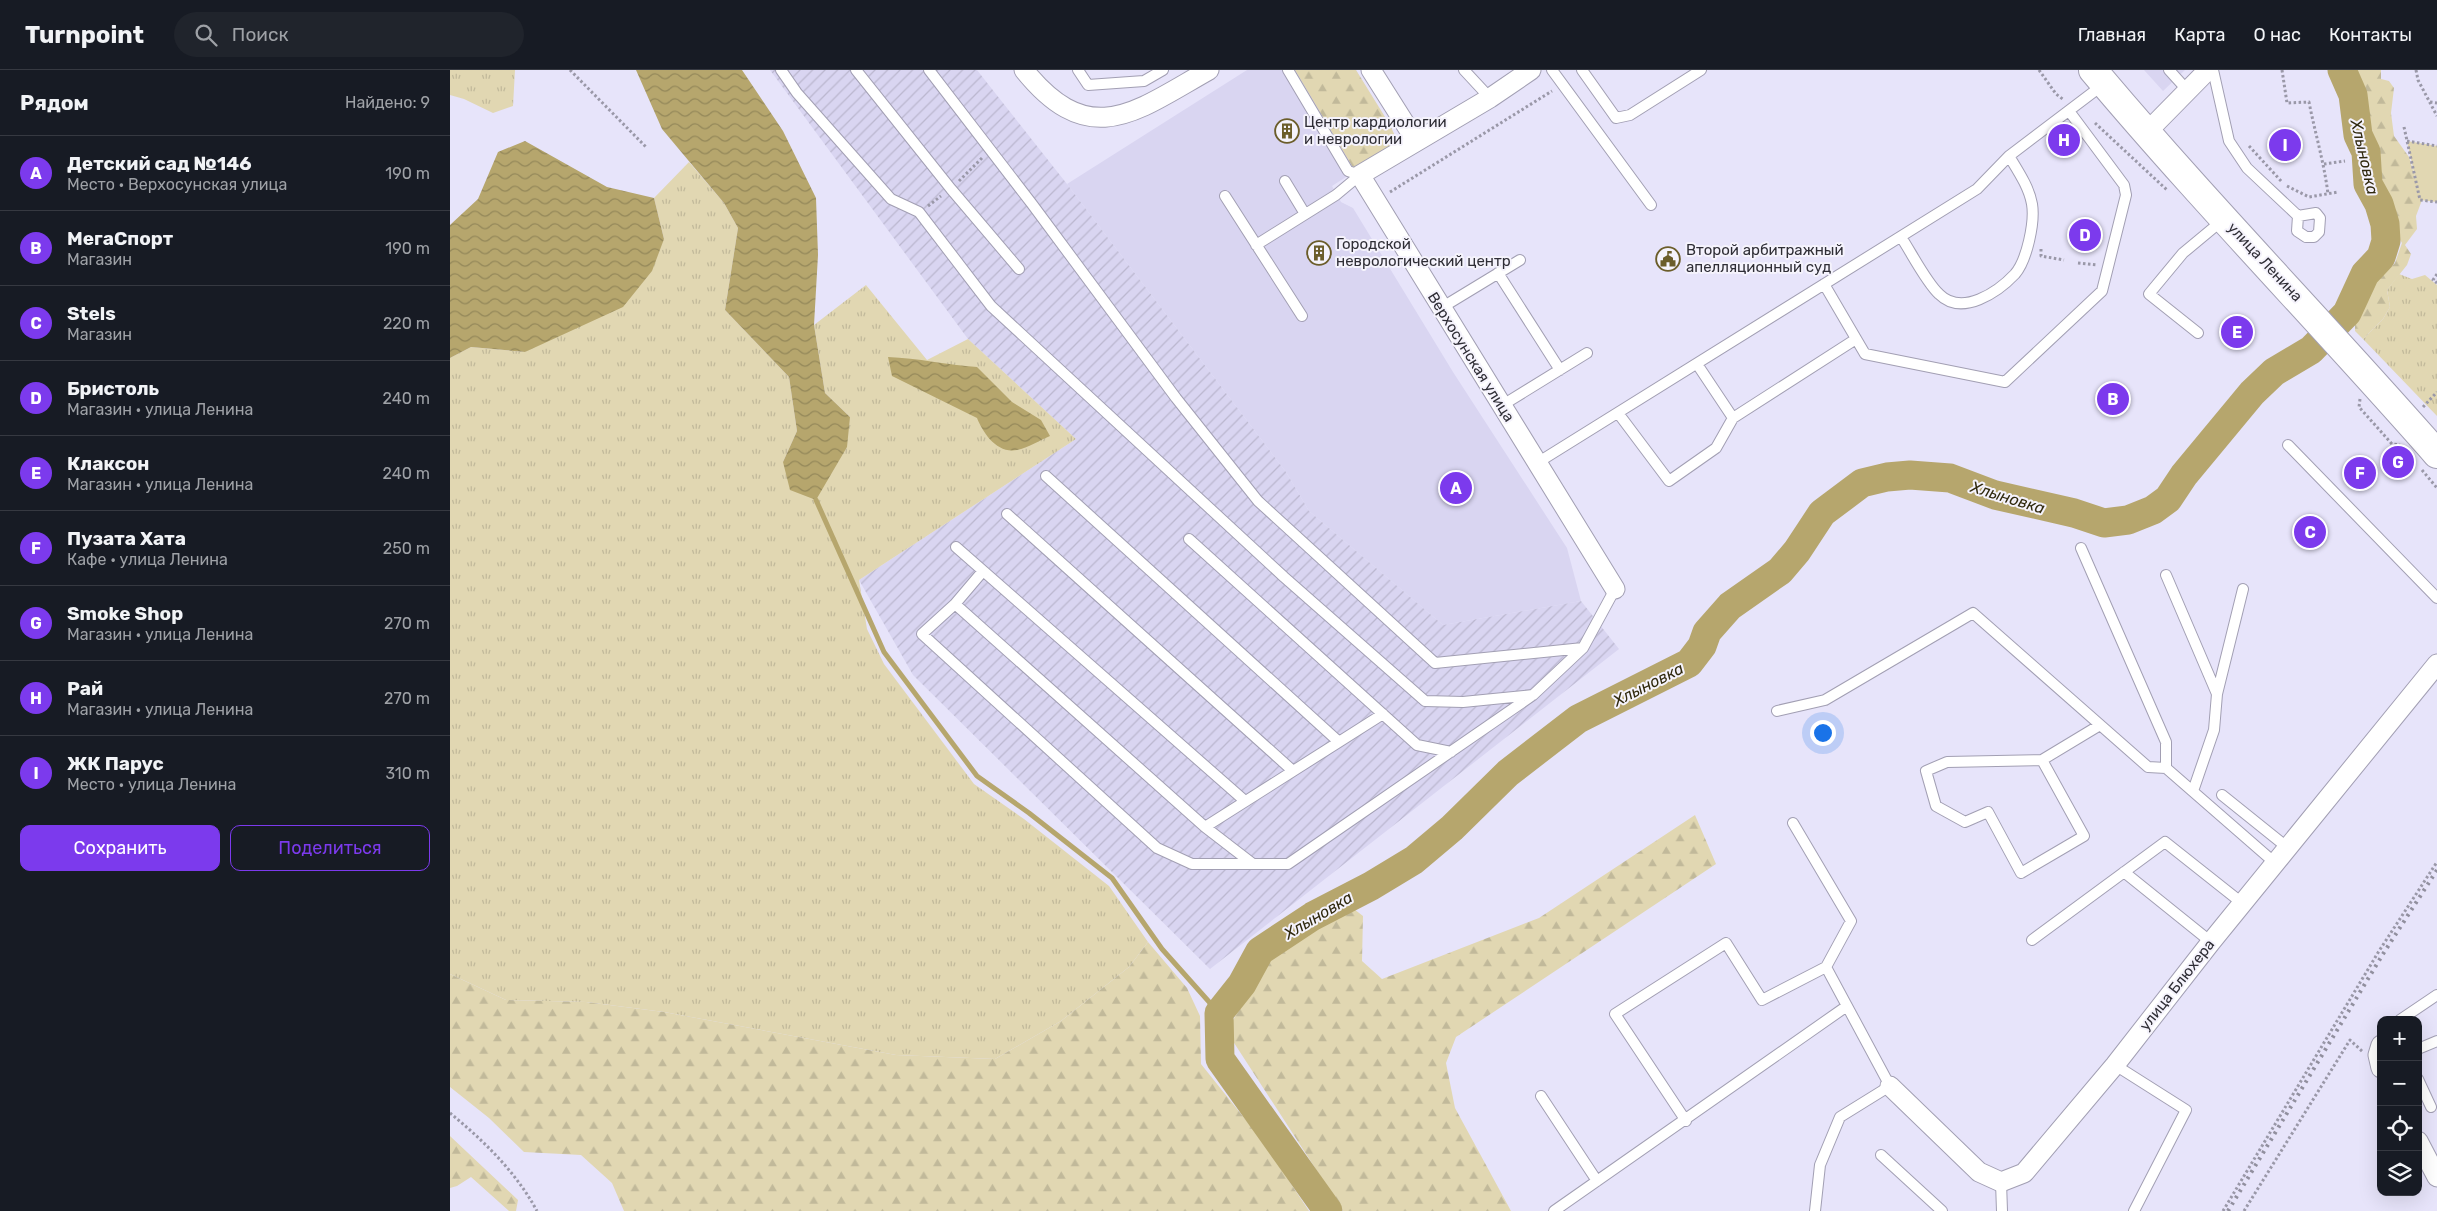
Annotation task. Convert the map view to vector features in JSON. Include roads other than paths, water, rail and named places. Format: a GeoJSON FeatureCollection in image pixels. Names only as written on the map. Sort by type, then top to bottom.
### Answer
{"type":"FeatureCollection","features":[{"type":"Feature","properties":{"kind":"main road","name":"улица Ленина"},"geometry":{"type":"LineString","coordinates":[[2099,77],[2146,133],[2308,308],[2437,454]]}},
{"type":"Feature","properties":{"kind":"street"},"geometry":{"type":"LineString","coordinates":[[1024,70],[1035,84],[1062,105],[1085,116],[1106,119],[1138,110],[1209,70]]}},
{"type":"Feature","properties":{"kind":"street"},"geometry":{"type":"LineString","coordinates":[[1371,70],[1416,142]]}},
{"type":"Feature","properties":{"kind":"street"},"geometry":{"type":"LineString","coordinates":[[1360,175],[1490,98],[1531,70]]}},
{"type":"Feature","properties":{"kind":"street"},"geometry":{"type":"LineString","coordinates":[[2146,133],[2208,70]]}},
{"type":"Feature","properties":{"kind":"street","name":"Верхосунская улица"},"geometry":{"type":"LineString","coordinates":[[1360,175],[1615,590]]}},
{"type":"Feature","properties":{"kind":"street","name":"улица Блюхера"},"geometry":{"type":"LineString","coordinates":[[2001,1182],[2024,1173],[2114,1065],[2242,903],[2437,664]]}},
{"type":"Feature","properties":{"kind":"street"},"geometry":{"type":"LineString","coordinates":[[1890,1086],[1979,1172],[2001,1182]]}},
{"type":"Feature","properties":{"kind":"street"},"geometry":{"type":"LineString","coordinates":[[2422,1149],[2437,1177]]}},
{"type":"Feature","properties":{"kind":"lane"},"geometry":{"type":"LineString","coordinates":[[781,70],[797,92],[891,199],[919,212],[991,306],[1284,577],[1425,701],[1463,702],[1533,695]]}},
{"type":"Feature","properties":{"kind":"lane"},"geometry":{"type":"LineString","coordinates":[[856,70],[951,190],[1019,269]]}},
{"type":"Feature","properties":{"kind":"lane"},"geometry":{"type":"LineString","coordinates":[[929,70],[1032,204],[1176,398],[1258,501],[1435,663],[1584,648]]}},
{"type":"Feature","properties":{"kind":"lane"},"geometry":{"type":"LineString","coordinates":[[1078,70],[1088,85],[1144,81],[1163,70]]}},
{"type":"Feature","properties":{"kind":"lane"},"geometry":{"type":"LineString","coordinates":[[1288,70],[1348,171],[1360,175]]}},
{"type":"Feature","properties":{"kind":"lane"},"geometry":{"type":"LineString","coordinates":[[1464,70],[1490,98]]}},
{"type":"Feature","properties":{"kind":"lane"},"geometry":{"type":"LineString","coordinates":[[1552,70],[1652,204]]}},
{"type":"Feature","properties":{"kind":"lane"},"geometry":{"type":"LineString","coordinates":[[1582,70],[1616,118],[1630,115],[1701,70]]}},
{"type":"Feature","properties":{"kind":"lane"},"geometry":{"type":"LineString","coordinates":[[2169,70],[2188,90]]}},
{"type":"Feature","properties":{"kind":"lane"},"geometry":{"type":"LineString","coordinates":[[2213,70],[2225,131],[2232,146],[2247,168],[2298,216]]}},
{"type":"Feature","properties":{"kind":"lane"},"geometry":{"type":"LineString","coordinates":[[1537,463],[1977,189],[2008,156],[2068,111],[2099,77]]}},
{"type":"Feature","properties":{"kind":"lane"},"geometry":{"type":"LineString","coordinates":[[1824,284],[1865,354],[2005,382],[2102,291],[2126,195],[2124,185],[2068,111]]}},
{"type":"Feature","properties":{"kind":"lane"},"geometry":{"type":"LineString","coordinates":[[1901,237],[1939,295],[1957,304],[1983,300],[2016,273],[2031,236],[2032,204],[2021,175],[2008,156]]}},
{"type":"Feature","properties":{"kind":"lane"},"geometry":{"type":"LineString","coordinates":[[1256,246],[1336,194],[1360,175]]}},
{"type":"Feature","properties":{"kind":"lane"},"geometry":{"type":"LineString","coordinates":[[1285,181],[1305,214]]}},
{"type":"Feature","properties":{"kind":"lane"},"geometry":{"type":"LineString","coordinates":[[1225,196],[1302,316]]}},
{"type":"Feature","properties":{"kind":"lane"},"geometry":{"type":"LineString","coordinates":[[2198,333],[2149,294],[2183,253],[2211,232],[2224,218]]}},
{"type":"Feature","properties":{"kind":"lane"},"geometry":{"type":"LineString","coordinates":[[1441,308],[1520,260]]}},
{"type":"Feature","properties":{"kind":"lane"},"geometry":{"type":"LineString","coordinates":[[1498,273],[1560,370]]}},
{"type":"Feature","properties":{"kind":"lane"},"geometry":{"type":"LineString","coordinates":[[1618,413],[1669,482],[1716,448],[1733,418],[1856,339]]}},
{"type":"Feature","properties":{"kind":"lane"},"geometry":{"type":"LineString","coordinates":[[1502,406],[1587,354]]}},
{"type":"Feature","properties":{"kind":"lane"},"geometry":{"type":"LineString","coordinates":[[1697,364],[1733,418]]}},
{"type":"Feature","properties":{"kind":"lane"},"geometry":{"type":"LineString","coordinates":[[2288,445],[2437,598]]}},
{"type":"Feature","properties":{"kind":"lane"},"geometry":{"type":"LineString","coordinates":[[1046,476],[1339,742]]}},
{"type":"Feature","properties":{"kind":"lane"},"geometry":{"type":"LineString","coordinates":[[1007,514],[1293,771]]}},
{"type":"Feature","properties":{"kind":"lane"},"geometry":{"type":"LineString","coordinates":[[1189,539],[1417,745],[1451,752]]}},
{"type":"Feature","properties":{"kind":"lane"},"geometry":{"type":"LineString","coordinates":[[956,547],[1245,801]]}},
{"type":"Feature","properties":{"kind":"lane"},"geometry":{"type":"LineString","coordinates":[[2081,548],[2166,742],[2166,768]]}},
{"type":"Feature","properties":{"kind":"lane"},"geometry":{"type":"LineString","coordinates":[[984,572],[955,604],[922,634],[1157,848],[1192,864],[1288,864],[1533,695],[1584,648],[1615,590]]}},
{"type":"Feature","properties":{"kind":"lane"},"geometry":{"type":"LineString","coordinates":[[2166,575],[2217,694]]}},
{"type":"Feature","properties":{"kind":"lane"},"geometry":{"type":"LineString","coordinates":[[2193,791],[2214,730],[2217,694],[2243,589]]}},
{"type":"Feature","properties":{"kind":"lane"},"geometry":{"type":"LineString","coordinates":[[955,604],[1205,827],[1253,864]]}},
{"type":"Feature","properties":{"kind":"lane"},"geometry":{"type":"LineString","coordinates":[[1777,711],[1825,700],[1973,613],[2148,767],[2166,768],[2276,863]]}},
{"type":"Feature","properties":{"kind":"lane"},"geometry":{"type":"LineString","coordinates":[[1205,827],[1382,714]]}},
{"type":"Feature","properties":{"kind":"lane"},"geometry":{"type":"LineString","coordinates":[[2042,760],[2084,836],[2021,873],[1988,812],[1966,822],[1936,806],[1926,771],[1947,762],[2042,760],[2100,725]]}},
{"type":"Feature","properties":{"kind":"lane"},"geometry":{"type":"LineString","coordinates":[[2222,795],[2288,848]]}},
{"type":"Feature","properties":{"kind":"lane"},"geometry":{"type":"LineString","coordinates":[[1686,1121],[1615,1014],[1726,942],[1762,1000],[1826,967],[1851,921],[1794,823]]}},
{"type":"Feature","properties":{"kind":"lane"},"geometry":{"type":"LineString","coordinates":[[2032,940],[2165,842],[2242,903]]}},
{"type":"Feature","properties":{"kind":"lane"},"geometry":{"type":"LineString","coordinates":[[2124,872],[2211,942]]}},
{"type":"Feature","properties":{"kind":"lane"},"geometry":{"type":"LineString","coordinates":[[1815,1211],[1820,1165],[1840,1117],[1890,1086],[1826,967]]}},
{"type":"Feature","properties":{"kind":"lane"},"geometry":{"type":"LineString","coordinates":[[2406,1016],[2437,995]]}},
{"type":"Feature","properties":{"kind":"lane"},"geometry":{"type":"LineString","coordinates":[[1554,1211],[1686,1121],[1847,1006]]}},
{"type":"Feature","properties":{"kind":"lane"},"geometry":{"type":"LineString","coordinates":[[2422,1047],[2437,1041]]}},
{"type":"Feature","properties":{"kind":"lane"},"geometry":{"type":"LineString","coordinates":[[2114,1065],[2186,1110],[2134,1211]]}},
{"type":"Feature","properties":{"kind":"lane"},"geometry":{"type":"LineString","coordinates":[[2422,1088],[2431,1107]]}},
{"type":"Feature","properties":{"kind":"lane"},"geometry":{"type":"LineString","coordinates":[[1541,1096],[1597,1182]]}},
{"type":"Feature","properties":{"kind":"lane"},"geometry":{"type":"LineString","coordinates":[[1881,1155],[1942,1211]]}},
{"type":"Feature","properties":{"kind":"lane"},"geometry":{"type":"LineString","coordinates":[[2001,1182],[2002,1211]]}},
{"type":"Feature","properties":{"kind":"water"},"geometry":{"type":"Polygon","coordinates":[[[636,70],[742,70],[783,131],[816,198],[818,255],[814,325],[825,393],[850,417],[847,447],[816,500],[790,490],[783,462],[797,431],[789,377],[725,310],[738,228],[724,203],[662,129],[636,70]]]}},
{"type":"Feature","properties":{"kind":"water"},"geometry":{"type":"Polygon","coordinates":[[[525,141],[607,187],[654,198],[664,239],[652,271],[623,307],[525,352],[471,347],[450,358],[450,225],[478,199],[498,152],[525,141]]]}},
{"type":"Feature","properties":{"kind":"water"},"geometry":{"type":"Polygon","coordinates":[[[888,357],[977,367],[1012,402],[1041,420],[1050,436],[1021,449],[1003,449],[987,436],[977,418],[892,376],[888,357]]]}},
{"type":"Feature","properties":{"kind":"waterway","name":"Хлыновка"},"geometry":{"type":"LineString","coordinates":[[1328,1211],[1220,1059],[1219,1013],[1242,984],[1260,951],[1313,916],[1371,886],[1414,860],[1452,828],[1508,773],[1578,719],[1689,663],[1702,646],[1707,632],[1730,606],[1780,571],[1797,551],[1822,513],[1862,483],[1887,477],[1910,475],[1950,478],[1995,495],[2074,513],[2104,523],[2128,520],[2153,510],[2168,499],[2184,475],[2252,393],[2274,372],[2311,350],[2347,313],[2365,274],[2381,257],[2386,241],[2385,224],[2379,204],[2368,184],[2366,152],[2358,135],[2353,95],[2342,70]]}},
{"type":"Feature","properties":{"kind":"waterway"},"geometry":{"type":"LineString","coordinates":[[816,500],[884,652],[977,776],[1029,813],[1112,878],[1162,949],[1219,1013]]}},
{"type":"Feature","properties":{"kind":"railway"},"geometry":{"type":"LineString","coordinates":[[2228,1211],[2383,954],[2437,870]]}},
{"type":"Feature","properties":{"kind":"place","name":"Центр кардиологии и неврологии"},"geometry":{"type":"Point","coordinates":[1287,131]}},
{"type":"Feature","properties":{"kind":"place","name":"Рай"},"geometry":{"type":"Point","coordinates":[2064,140]}},
{"type":"Feature","properties":{"kind":"place","name":"ЖК Парус"},"geometry":{"type":"Point","coordinates":[2285,145]}},
{"type":"Feature","properties":{"kind":"place","name":"Бристоль"},"geometry":{"type":"Point","coordinates":[2085,235]}},
{"type":"Feature","properties":{"kind":"place","name":"Городской неврологический центр"},"geometry":{"type":"Point","coordinates":[1319,253]}},
{"type":"Feature","properties":{"kind":"place","name":"Второй арбитражный апелляционный суд"},"geometry":{"type":"Point","coordinates":[1668,259]}},
{"type":"Feature","properties":{"kind":"place","name":"Клаксон"},"geometry":{"type":"Point","coordinates":[2237,332]}},
{"type":"Feature","properties":{"kind":"place","name":"МегаСпорт"},"geometry":{"type":"Point","coordinates":[2113,399]}},
{"type":"Feature","properties":{"kind":"place","name":"Smoke Shop"},"geometry":{"type":"Point","coordinates":[2398,462]}},
{"type":"Feature","properties":{"kind":"place","name":"Пузата Хата"},"geometry":{"type":"Point","coordinates":[2360,473]}},
{"type":"Feature","properties":{"kind":"place","name":"Детский сад №146"},"geometry":{"type":"Point","coordinates":[1456,488]}},
{"type":"Feature","properties":{"kind":"place","name":"Stels"},"geometry":{"type":"Point","coordinates":[2310,532]}}]}
